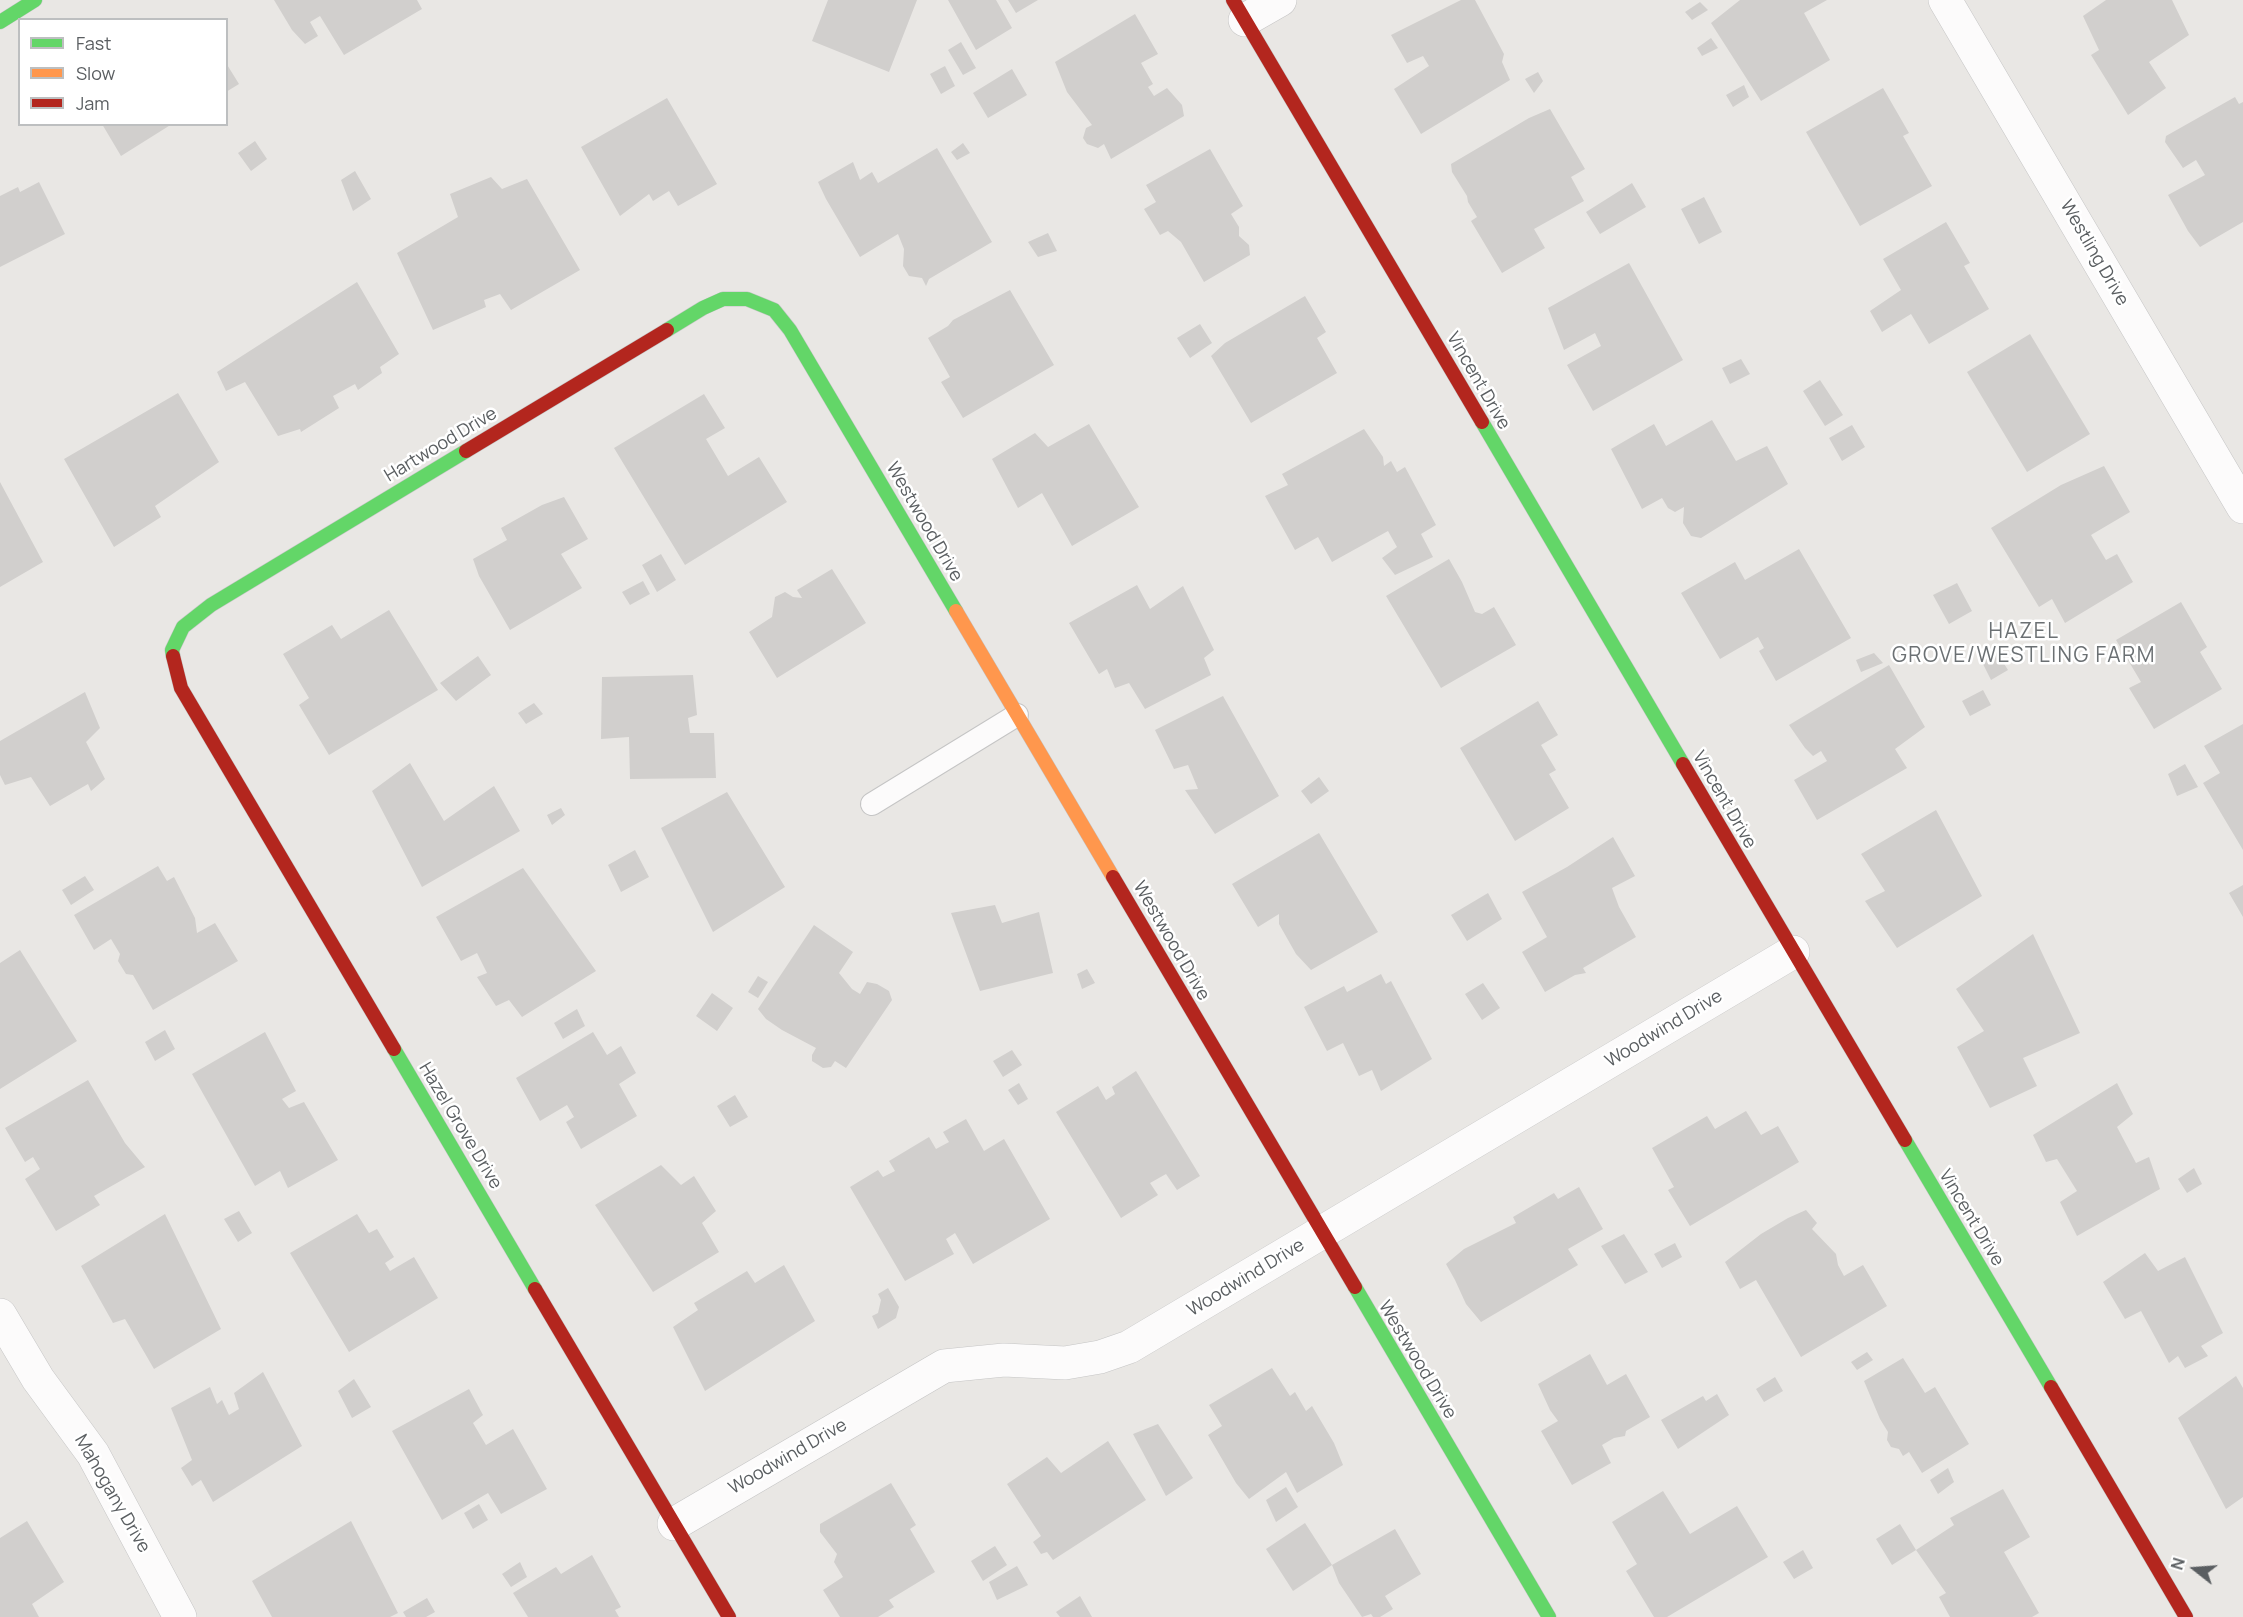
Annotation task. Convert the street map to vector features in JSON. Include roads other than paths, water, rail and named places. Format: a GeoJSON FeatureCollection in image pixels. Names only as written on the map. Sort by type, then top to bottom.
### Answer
{"type":"FeatureCollection","features":[{"type":"Feature","properties":{"kind":"street"},"geometry":{"type":"LineString","coordinates":[[1239,10],[1280,0]]}},
{"type":"Feature","properties":{"kind":"street","name":"Westling Drive"},"geometry":{"type":"LineString","coordinates":[[1945,0],[2243,507]]}},
{"type":"Feature","properties":{"kind":"street","name":"Vincent Drive"},"geometry":{"type":"LineString","coordinates":[[1239,10],[2186,1617]]}},
{"type":"Feature","properties":{"kind":"street","name":"Hartwood Drive"},"geometry":{"type":"LineString","coordinates":[[172,650],[183,627],[211,605],[703,308],[723,299],[747,299]]}},
{"type":"Feature","properties":{"kind":"street","name":"Westwood Drive"},"geometry":{"type":"LineString","coordinates":[[747,299],[774,310],[790,330],[1549,1617]]}},
{"type":"Feature","properties":{"kind":"street","name":"Hazel Grove Drive"},"geometry":{"type":"LineString","coordinates":[[172,650],[181,688],[729,1617]]}},
{"type":"Feature","properties":{"kind":"street","name":"Woodwind Drive"},"geometry":{"type":"LineString","coordinates":[[674,1524],[944,1366],[1004,1360],[1065,1363],[1100,1357],[1129,1347],[1793,952]]}},
{"type":"Feature","properties":{"kind":"street","name":"Mahogany Drive"},"geometry":{"type":"LineString","coordinates":[[0,1315],[38,1379],[93,1454],[180,1617]]}},
{"type":"Feature","properties":{"kind":"lane"},"geometry":{"type":"LineString","coordinates":[[872,804],[1017,715]]}},
{"type":"Feature","properties":{"kind":"district","name":"HAZEL GROVE/WESTLING FARM"},"geometry":{"type":"Point","coordinates":[2024,644]}}]}
